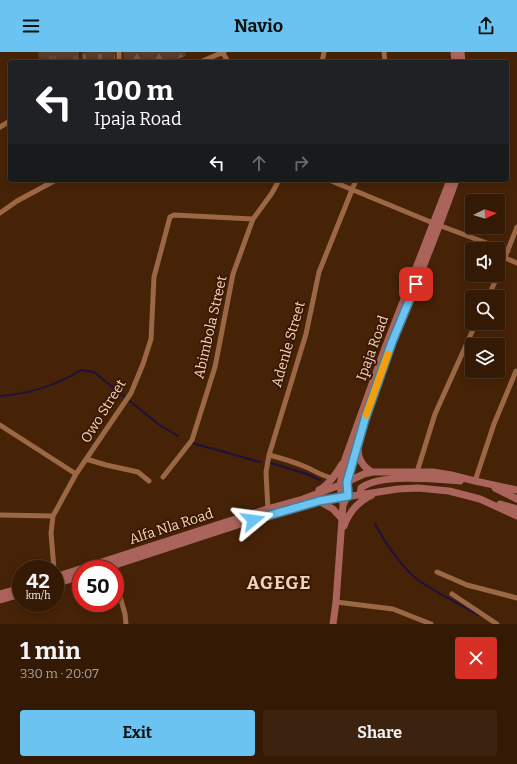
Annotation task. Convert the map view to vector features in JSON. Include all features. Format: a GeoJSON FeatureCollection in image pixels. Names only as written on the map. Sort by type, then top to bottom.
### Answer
{"type":"FeatureCollection","features":[{"type":"Feature","properties":{"kind":"main road","name":"Ipaja Road"},"geometry":{"type":"LineString","coordinates":[[343,484],[392,342],[437,225],[449,182]]}},
{"type":"Feature","properties":{"kind":"main road","name":"Ipaja Road"},"geometry":{"type":"LineString","coordinates":[[344,497],[343,484],[345,459],[384,348],[455,182]]}},
{"type":"Feature","properties":{"kind":"main road"},"geometry":{"type":"LineString","coordinates":[[360,436],[357,450],[358,456],[366,468],[372,472],[417,472],[451,475],[474,482]]}},
{"type":"Feature","properties":{"kind":"main road"},"geometry":{"type":"LineString","coordinates":[[303,499],[324,488],[345,459]]}},
{"type":"Feature","properties":{"kind":"main road","name":"Alfa Nla Road"},"geometry":{"type":"LineString","coordinates":[[124,563],[269,512],[372,472]]}},
{"type":"Feature","properties":{"kind":"main road"},"geometry":{"type":"LineString","coordinates":[[360,494],[361,488],[369,483],[408,478],[486,483],[517,490]]}},
{"type":"Feature","properties":{"kind":"main road"},"geometry":{"type":"LineString","coordinates":[[486,483],[517,499]]}},
{"type":"Feature","properties":{"kind":"main road","name":"Alfa Nla Road"},"geometry":{"type":"LineString","coordinates":[[64,574],[269,512],[319,501],[379,491],[418,488],[433,489],[480,499]]}},
{"type":"Feature","properties":{"kind":"main road"},"geometry":{"type":"LineString","coordinates":[[341,536],[347,518],[358,504],[366,497],[379,491]]}},
{"type":"Feature","properties":{"kind":"main road"},"geometry":{"type":"LineString","coordinates":[[333,624],[344,497]]}},
{"type":"Feature","properties":{"kind":"main road"},"geometry":{"type":"LineString","coordinates":[[480,499],[496,502],[517,509]]}},
{"type":"Feature","properties":{"kind":"main road"},"geometry":{"type":"LineString","coordinates":[[480,499],[517,516]]}},
{"type":"Feature","properties":{"kind":"main road"},"geometry":{"type":"LineString","coordinates":[[319,501],[333,509],[342,519]]}},
{"type":"Feature","properties":{"kind":"main road"},"geometry":{"type":"LineString","coordinates":[[0,594],[12,591]]}},
{"type":"Feature","properties":{"kind":"main road"},"geometry":{"type":"LineString","coordinates":[[0,600],[12,597]]}},
{"type":"Feature","properties":{"kind":"street"},"geometry":{"type":"LineString","coordinates":[[205,60],[223,52]]}},
{"type":"Feature","properties":{"kind":"street"},"geometry":{"type":"LineString","coordinates":[[0,213],[17,201],[52,182]]}},
{"type":"Feature","properties":{"kind":"street","name":"Abimbola Street"},"geometry":{"type":"LineString","coordinates":[[163,477],[192,440],[215,367],[233,274],[254,219],[278,182]]}},
{"type":"Feature","properties":{"kind":"street"},"geometry":{"type":"LineString","coordinates":[[334,182],[437,225],[508,251]]}},
{"type":"Feature","properties":{"kind":"street","name":"Adenle Street"},"geometry":{"type":"LineString","coordinates":[[269,512],[266,472],[269,455],[306,334],[319,272],[355,182]]}},
{"type":"Feature","properties":{"kind":"street","name":"Owo Street"},"geometry":{"type":"LineString","coordinates":[[54,560],[53,516],[76,474],[131,393],[143,364],[151,339],[154,277],[170,217],[174,215],[254,219]]}},
{"type":"Feature","properties":{"kind":"street"},"geometry":{"type":"LineString","coordinates":[[517,227],[505,258],[517,263]]}},
{"type":"Feature","properties":{"kind":"street"},"geometry":{"type":"LineString","coordinates":[[417,472],[435,414],[473,330]]}},
{"type":"Feature","properties":{"kind":"street"},"geometry":{"type":"LineString","coordinates":[[474,482],[494,424],[516,371]]}},
{"type":"Feature","properties":{"kind":"street"},"geometry":{"type":"LineString","coordinates":[[0,425],[76,474]]}},
{"type":"Feature","properties":{"kind":"street"},"geometry":{"type":"LineString","coordinates":[[269,455],[292,461],[321,476],[332,478]]}},
{"type":"Feature","properties":{"kind":"street"},"geometry":{"type":"LineString","coordinates":[[86,459],[138,472],[149,481]]}},
{"type":"Feature","properties":{"kind":"street"},"geometry":{"type":"LineString","coordinates":[[0,515],[53,516]]}},
{"type":"Feature","properties":{"kind":"street"},"geometry":{"type":"LineString","coordinates":[[437,572],[467,585],[517,598]]}},
{"type":"Feature","properties":{"kind":"street"},"geometry":{"type":"LineString","coordinates":[[452,594],[497,624]]}},
{"type":"Feature","properties":{"kind":"street"},"geometry":{"type":"LineString","coordinates":[[336,602],[392,609],[431,624]]}},
{"type":"Feature","properties":{"kind":"street"},"geometry":{"type":"LineString","coordinates":[[124,610],[126,624]]}},
{"type":"Feature","properties":{"kind":"green space"},"geometry":{"type":"Polygon","coordinates":[[[38,52],[79,52],[79,60],[39,59],[38,52]]]}},
{"type":"Feature","properties":{"kind":"green space"},"geometry":{"type":"Polygon","coordinates":[[[82,52],[115,52],[115,60],[83,60],[82,52]]]}},
{"type":"Feature","properties":{"kind":"green space"},"geometry":{"type":"Polygon","coordinates":[[[123,52],[185,52],[186,56],[174,60],[124,60],[123,52]]]}},
{"type":"Feature","properties":{"kind":"waterway"},"geometry":{"type":"LineString","coordinates":[[0,396],[32,391],[52,385],[81,370],[94,372],[158,424],[178,436]]}},
{"type":"Feature","properties":{"kind":"waterway"},"geometry":{"type":"LineString","coordinates":[[192,443],[260,462]]}},
{"type":"Feature","properties":{"kind":"waterway"},"geometry":{"type":"LineString","coordinates":[[271,463],[307,474],[320,480]]}},
{"type":"Feature","properties":{"kind":"waterway"},"geometry":{"type":"LineString","coordinates":[[375,524],[394,554],[412,575],[433,589],[479,615]]}},
{"type":"Feature","properties":{"kind":"slow traffic"},"geometry":{"type":"LineString","coordinates":[[366,415],[388,354]]}},
{"type":"Feature","properties":{"kind":"district","name":"AGEGE"},"geometry":{"type":"Point","coordinates":[279,583]}},
{"type":"Feature","properties":{"kind":"route"},"geometry":{"type":"LineString","coordinates":[[253,520],[319,501],[348,496],[347,482],[352,460],[365,419],[392,342],[416,284]]}}]}
